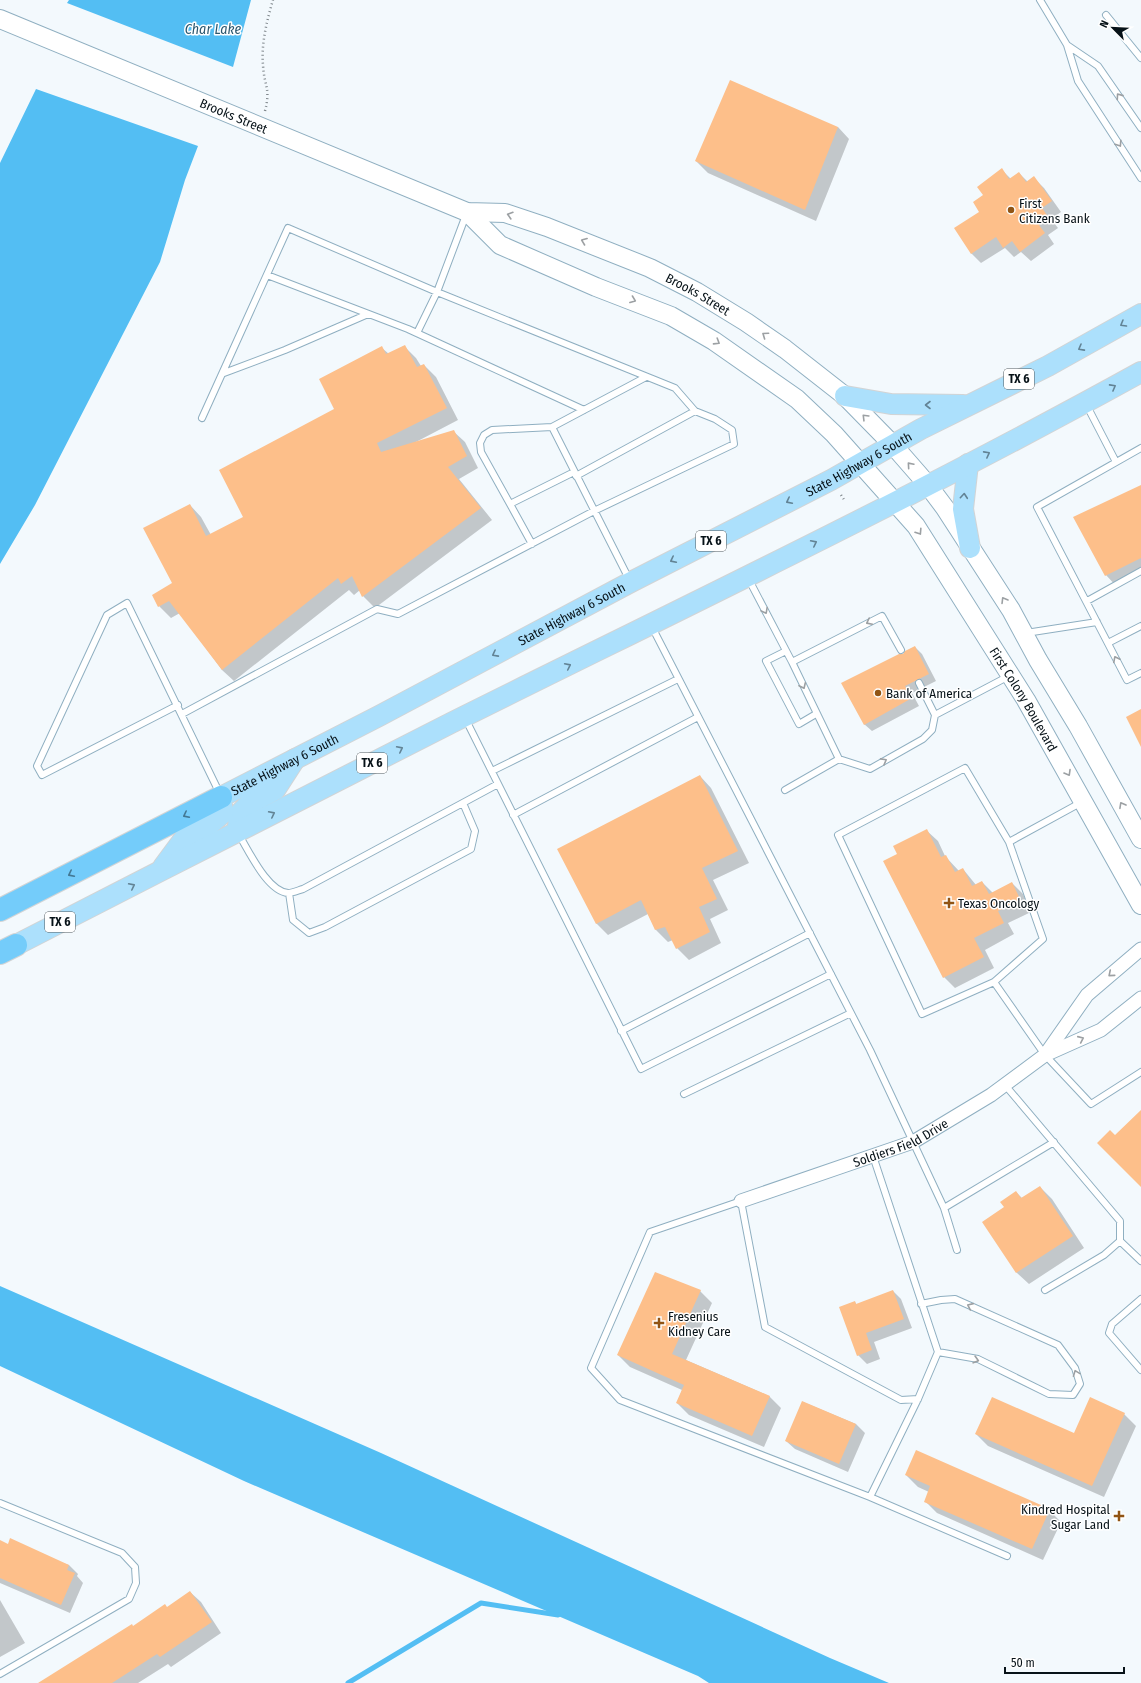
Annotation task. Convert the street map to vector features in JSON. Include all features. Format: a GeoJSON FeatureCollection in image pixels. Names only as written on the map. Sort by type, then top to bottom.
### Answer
{"type":"FeatureCollection","features":[{"type":"Feature","properties":{"kind":"highway","name":"State Highway 6 South"},"geometry":{"type":"LineString","coordinates":[[0,910],[221,797]]}},
{"type":"Feature","properties":{"kind":"main road","name":"Brooks Street"},"geometry":{"type":"LineString","coordinates":[[0,19],[468,212],[505,213],[562,233],[650,268],[697,292],[746,322],[785,349],[845,396],[893,445],[927,484]]}},
{"type":"Feature","properties":{"kind":"main road","name":"Brooks Street"},"geometry":{"type":"LineString","coordinates":[[468,212],[500,245],[596,287],[666,314],[714,340],[797,399],[834,434],[860,463]]}},
{"type":"Feature","properties":{"kind":"main road","name":"State Highway 6 South"},"geometry":{"type":"LineString","coordinates":[[221,797],[631,582],[831,480],[967,405],[1048,366],[1141,314]]}},
{"type":"Feature","properties":{"kind":"main road","name":"TX 6"},"geometry":{"type":"LineString","coordinates":[[8,949],[464,717],[651,626],[968,464],[1141,372]]}},
{"type":"Feature","properties":{"kind":"main road"},"geometry":{"type":"LineString","coordinates":[[845,396],[891,404],[967,405]]}},
{"type":"Feature","properties":{"kind":"main road","name":"First Colony Boulevard"},"geometry":{"type":"LineString","coordinates":[[860,463],[916,526],[1010,675],[1084,801],[1141,905]]}},
{"type":"Feature","properties":{"kind":"main road"},"geometry":{"type":"LineString","coordinates":[[968,464],[963,509],[970,548]]}},
{"type":"Feature","properties":{"kind":"main road"},"geometry":{"type":"LineString","coordinates":[[927,484],[945,508],[997,588],[1078,726],[1141,839]]}},
{"type":"Feature","properties":{"kind":"main road"},"geometry":{"type":"LineString","coordinates":[[237,832],[240,813],[249,804],[275,790],[295,759]]}},
{"type":"Feature","properties":{"kind":"main road"},"geometry":{"type":"LineString","coordinates":[[159,872],[186,836],[210,824],[223,813],[221,797]]}},
{"type":"Feature","properties":{"kind":"street","name":"Soldiers Field Drive"},"geometry":{"type":"LineString","coordinates":[[1045,1055],[1087,995],[1141,949]]}},
{"type":"Feature","properties":{"kind":"street","name":"Soldiers Field Drive"},"geometry":{"type":"LineString","coordinates":[[741,1201],[913,1142],[1005,1085],[1045,1055],[1101,1030],[1141,998]]}},
{"type":"Feature","properties":{"kind":"lane"},"geometry":{"type":"LineString","coordinates":[[1040,0],[1068,46],[1078,81],[1141,178]]}},
{"type":"Feature","properties":{"kind":"lane"},"geometry":{"type":"LineString","coordinates":[[1106,15],[1141,58]]}},
{"type":"Feature","properties":{"kind":"lane"},"geometry":{"type":"LineString","coordinates":[[1068,46],[1098,66],[1141,128]]}},
{"type":"Feature","properties":{"kind":"lane"},"geometry":{"type":"LineString","coordinates":[[417,333],[437,292],[468,212]]}},
{"type":"Feature","properties":{"kind":"lane"},"geometry":{"type":"LineString","coordinates":[[182,714],[377,609],[398,614],[594,511],[734,444],[732,430],[715,419],[695,410],[675,388],[437,292],[288,228],[224,373],[202,418]]}},
{"type":"Feature","properties":{"kind":"lane"},"geometry":{"type":"LineString","coordinates":[[267,275],[417,333],[584,410]]}},
{"type":"Feature","properties":{"kind":"lane"},"geometry":{"type":"LineString","coordinates":[[224,373],[285,350],[368,314]]}},
{"type":"Feature","properties":{"kind":"lane"},"geometry":{"type":"LineString","coordinates":[[532,544],[481,452],[480,443],[484,435],[492,430],[552,427],[646,376]]}},
{"type":"Feature","properties":{"kind":"lane"},"geometry":{"type":"LineString","coordinates":[[1085,403],[1116,462]]}},
{"type":"Feature","properties":{"kind":"lane"},"geometry":{"type":"LineString","coordinates":[[510,504],[575,474],[695,410]]}},
{"type":"Feature","properties":{"kind":"lane"},"geometry":{"type":"LineString","coordinates":[[552,427],[631,582]]}},
{"type":"Feature","properties":{"kind":"lane"},"geometry":{"type":"LineString","coordinates":[[1141,448],[1037,507],[1127,680],[1141,673]]}},
{"type":"Feature","properties":{"kind":"lane"},"geometry":{"type":"LineString","coordinates":[[1087,601],[1141,571]]}},
{"type":"Feature","properties":{"kind":"lane"},"geometry":{"type":"LineString","coordinates":[[747,577],[792,662],[839,759],[870,769],[923,739],[932,730],[935,715],[918,683]]}},
{"type":"Feature","properties":{"kind":"lane"},"geometry":{"type":"LineString","coordinates":[[178,705],[42,775],[37,766],[107,615],[127,603],[178,705],[221,797]]}},
{"type":"Feature","properties":{"kind":"lane"},"geometry":{"type":"LineString","coordinates":[[792,662],[882,616],[901,650]]}},
{"type":"Feature","properties":{"kind":"lane"},"geometry":{"type":"LineString","coordinates":[[1024,634],[1098,622]]}},
{"type":"Feature","properties":{"kind":"lane"},"geometry":{"type":"LineString","coordinates":[[651,626],[870,1050],[944,1208],[957,1250]]}},
{"type":"Feature","properties":{"kind":"lane"},"geometry":{"type":"LineString","coordinates":[[1108,643],[1141,626]]}},
{"type":"Feature","properties":{"kind":"lane"},"geometry":{"type":"LineString","coordinates":[[786,651],[766,661],[799,724],[816,714]]}},
{"type":"Feature","properties":{"kind":"lane"},"geometry":{"type":"LineString","coordinates":[[935,715],[1010,675]]}},
{"type":"Feature","properties":{"kind":"lane"},"geometry":{"type":"LineString","coordinates":[[492,771],[678,679]]}},
{"type":"Feature","properties":{"kind":"lane"},"geometry":{"type":"LineString","coordinates":[[464,717],[641,1069],[831,974]]}},
{"type":"Feature","properties":{"kind":"lane"},"geometry":{"type":"LineString","coordinates":[[513,815],[698,717]]}},
{"type":"Feature","properties":{"kind":"lane"},"geometry":{"type":"LineString","coordinates":[[785,790],[839,759]]}},
{"type":"Feature","properties":{"kind":"lane"},"geometry":{"type":"LineString","coordinates":[[964,768],[1008,842],[1043,939],[994,982],[922,1014],[838,836],[964,768]]}},
{"type":"Feature","properties":{"kind":"lane"},"geometry":{"type":"LineString","coordinates":[[237,832],[265,877],[276,888],[289,893],[304,888],[498,784]]}},
{"type":"Feature","properties":{"kind":"lane"},"geometry":{"type":"LineString","coordinates":[[1008,842],[1084,801]]}},
{"type":"Feature","properties":{"kind":"lane"},"geometry":{"type":"LineString","coordinates":[[289,893],[293,920],[309,933],[325,927],[470,849],[475,831],[463,803]]}},
{"type":"Feature","properties":{"kind":"lane"},"geometry":{"type":"LineString","coordinates":[[621,1030],[810,933]]}},
{"type":"Feature","properties":{"kind":"lane"},"geometry":{"type":"LineString","coordinates":[[994,982],[1045,1055],[1091,1104],[1141,1072]]}},
{"type":"Feature","properties":{"kind":"lane"},"geometry":{"type":"LineString","coordinates":[[684,1094],[851,1013]]}},
{"type":"Feature","properties":{"kind":"lane"},"geometry":{"type":"LineString","coordinates":[[1005,1085],[1120,1221],[1120,1241],[1141,1261]]}},
{"type":"Feature","properties":{"kind":"lane"},"geometry":{"type":"LineString","coordinates":[[944,1208],[1054,1142]]}},
{"type":"Feature","properties":{"kind":"lane"},"geometry":{"type":"LineString","coordinates":[[870,1498],[918,1398],[938,1352],[873,1156]]}},
{"type":"Feature","properties":{"kind":"lane"},"geometry":{"type":"LineString","coordinates":[[918,1398],[901,1400],[765,1326],[741,1201],[650,1232],[590,1368],[620,1400],[870,1498],[1007,1556]]}},
{"type":"Feature","properties":{"kind":"lane"},"geometry":{"type":"LineString","coordinates":[[1045,1290],[1104,1255],[1120,1241]]}},
{"type":"Feature","properties":{"kind":"lane"},"geometry":{"type":"LineString","coordinates":[[1141,1299],[1112,1324],[1109,1333],[1141,1370]]}},
{"type":"Feature","properties":{"kind":"lane"},"geometry":{"type":"LineString","coordinates":[[921,1304],[941,1300],[956,1300],[1058,1345],[1075,1368],[1080,1384],[1073,1395],[1049,1394],[978,1359],[938,1352]]}},
{"type":"Feature","properties":{"kind":"lane"},"geometry":{"type":"LineString","coordinates":[[0,1503],[122,1553],[135,1567],[136,1583],[129,1599],[0,1674]]}},
{"type":"Feature","properties":{"kind":"path"},"geometry":{"type":"LineString","coordinates":[[260,125],[269,92],[263,65],[266,30],[273,0]]}},
{"type":"Feature","properties":{"kind":"path"},"geometry":{"type":"LineString","coordinates":[[840,493],[845,501]]}},
{"type":"Feature","properties":{"kind":"water","name":"Char Lake"},"geometry":{"type":"Polygon","coordinates":[[[69,0],[251,0],[233,67],[67,3],[69,0]]]}},
{"type":"Feature","properties":{"kind":"water"},"geometry":{"type":"Polygon","coordinates":[[[36,89],[198,146],[185,180],[160,262],[35,505],[0,564],[0,163],[36,89]]]}},
{"type":"Feature","properties":{"kind":"water"},"geometry":{"type":"Polygon","coordinates":[[[0,1286],[381,1453],[830,1658],[889,1683],[709,1683],[698,1676],[244,1481],[0,1366],[0,1286]]]}},
{"type":"Feature","properties":{"kind":"building"},"geometry":{"type":"Polygon","coordinates":[[[730,80],[838,127],[805,210],[695,161],[730,80]]]}},
{"type":"Feature","properties":{"kind":"building","name":"First Citizens Bank"},"geometry":{"type":"Polygon","coordinates":[[[1002,168],[1009,179],[1019,172],[1026,182],[1034,176],[1052,201],[1042,208],[1049,218],[1039,225],[1045,233],[1020,252],[1012,241],[1003,248],[996,237],[971,254],[954,228],[979,212],[973,202],[983,195],[977,187],[1002,168]]]}},
{"type":"Feature","properties":{"kind":"building"},"geometry":{"type":"Polygon","coordinates":[[[405,345],[417,367],[424,364],[447,408],[377,443],[381,452],[454,430],[467,456],[448,467],[481,508],[362,597],[352,576],[341,584],[338,578],[222,670],[169,601],[158,607],[152,595],[172,583],[143,528],[190,504],[206,536],[243,517],[219,470],[334,409],[319,379],[382,346],[386,354],[405,345]]]}},
{"type":"Feature","properties":{"kind":"building"},"geometry":{"type":"Polygon","coordinates":[[[1141,485],[1141,558],[1105,576],[1073,517],[1141,485]]]}},
{"type":"Feature","properties":{"kind":"building","name":"Bank of America"},"geometry":{"type":"Polygon","coordinates":[[[915,646],[929,674],[905,686],[912,698],[864,725],[841,683],[899,654],[903,654],[905,651],[915,646]]]}},
{"type":"Feature","properties":{"kind":"building"},"geometry":{"type":"Polygon","coordinates":[[[1141,709],[1141,747],[1126,717],[1141,709]]]}},
{"type":"Feature","properties":{"kind":"building"},"geometry":{"type":"Polygon","coordinates":[[[700,775],[738,851],[702,868],[717,899],[699,907],[710,932],[676,949],[665,927],[655,930],[641,900],[596,924],[557,849],[700,775]]]}},
{"type":"Feature","properties":{"kind":"building","name":"Texas Oncology"},"geometry":{"type":"Polygon","coordinates":[[[927,829],[941,857],[946,855],[955,872],[963,868],[972,886],[982,881],[989,894],[1012,882],[1021,901],[998,911],[1004,923],[974,938],[984,957],[943,978],[883,861],[897,854],[893,846],[927,829]]]}},
{"type":"Feature","properties":{"kind":"building"},"geometry":{"type":"Polygon","coordinates":[[[1141,1110],[1141,1187],[1097,1143],[1110,1130],[1115,1135],[1141,1110]]]}},
{"type":"Feature","properties":{"kind":"building"},"geometry":{"type":"Polygon","coordinates":[[[1040,1186],[1073,1236],[1016,1273],[982,1222],[1004,1207],[1000,1202],[1016,1191],[1021,1198],[1040,1186]]]}},
{"type":"Feature","properties":{"kind":"building"},"geometry":{"type":"Polygon","coordinates":[[[655,1272],[701,1290],[672,1354],[770,1396],[752,1436],[676,1403],[684,1385],[617,1355],[655,1272]]]}},
{"type":"Feature","properties":{"kind":"building"},"geometry":{"type":"Polygon","coordinates":[[[893,1290],[904,1319],[866,1333],[872,1350],[857,1356],[839,1307],[855,1301],[856,1304],[893,1290]]]}},
{"type":"Feature","properties":{"kind":"building"},"geometry":{"type":"Polygon","coordinates":[[[992,1397],[1074,1433],[1090,1397],[1125,1413],[1092,1486],[975,1434],[992,1397]]]}},
{"type":"Feature","properties":{"kind":"building"},"geometry":{"type":"Polygon","coordinates":[[[802,1401],[856,1424],[839,1464],[785,1441],[802,1401]]]}},
{"type":"Feature","properties":{"kind":"building"},"geometry":{"type":"Polygon","coordinates":[[[916,1450],[1050,1509],[1032,1549],[924,1502],[930,1486],[905,1475],[916,1450]]]}},
{"type":"Feature","properties":{"kind":"building"},"geometry":{"type":"Polygon","coordinates":[[[10,1538],[69,1565],[67,1570],[75,1573],[61,1605],[0,1578],[0,1540],[8,1544],[10,1538]]]}},
{"type":"Feature","properties":{"kind":"building"},"geometry":{"type":"Polygon","coordinates":[[[190,1591],[212,1622],[160,1657],[157,1654],[112,1683],[38,1683],[132,1624],[133,1626],[165,1604],[167,1607],[190,1591]]]}},
{"type":"Feature","properties":{"kind":"waterway"},"geometry":{"type":"LineString","coordinates":[[348,1683],[481,1603],[558,1615]]}},
{"type":"Feature","properties":{"kind":"place","name":"First Citizens Bank"},"geometry":{"type":"Point","coordinates":[1011,210]}},
{"type":"Feature","properties":{"kind":"place","name":"Bank of America"},"geometry":{"type":"Point","coordinates":[878,693]}},
{"type":"Feature","properties":{"kind":"place","name":"Texas Oncology"},"geometry":{"type":"Point","coordinates":[949,903]}},
{"type":"Feature","properties":{"kind":"place","name":"Fresenius Kidney Care"},"geometry":{"type":"Point","coordinates":[659,1323]}},
{"type":"Feature","properties":{"kind":"place","name":"Kindred Hospital Sugar Land"},"geometry":{"type":"Point","coordinates":[1119,1516]}}]}
